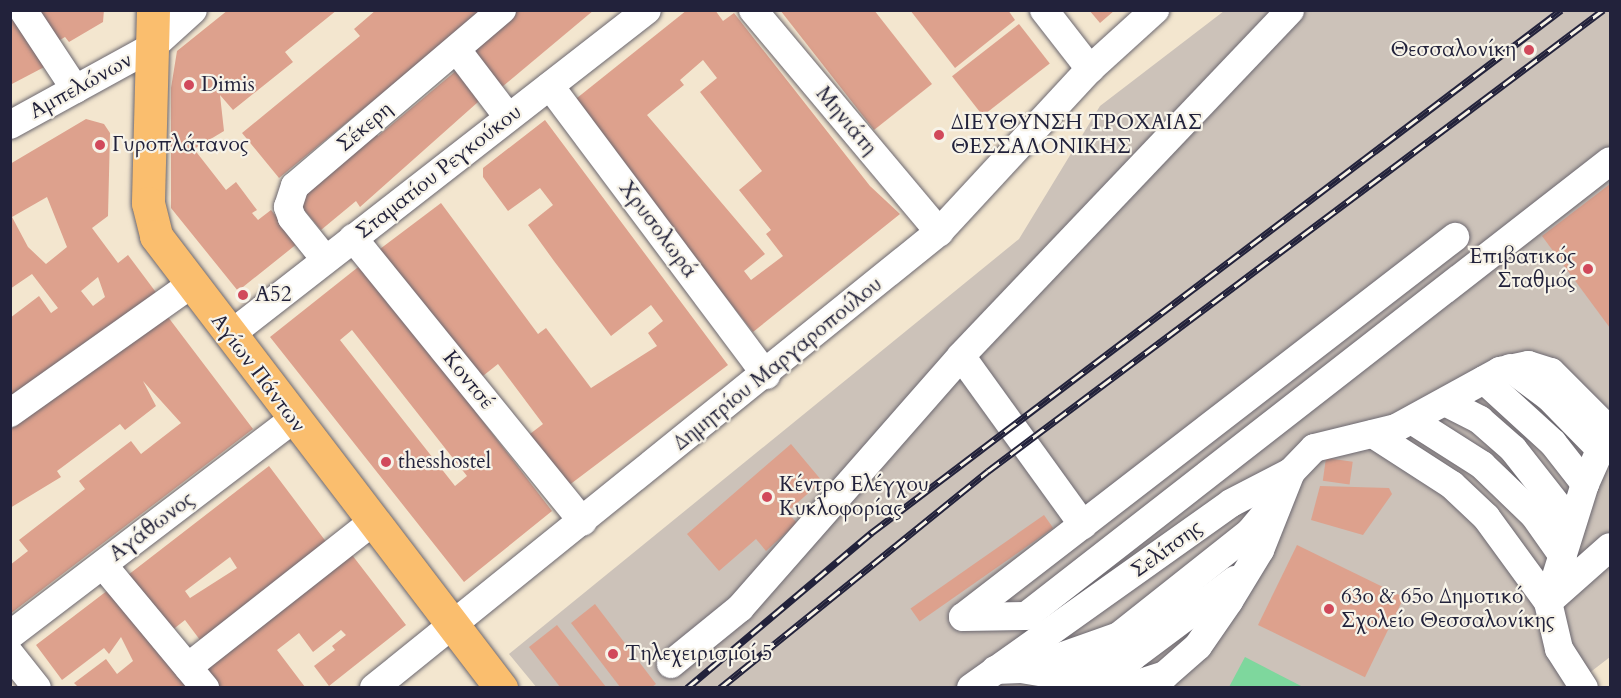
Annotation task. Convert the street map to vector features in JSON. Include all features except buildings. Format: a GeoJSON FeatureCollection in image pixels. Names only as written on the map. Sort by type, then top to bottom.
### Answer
{"type":"FeatureCollection","features":[{"type":"Feature","properties":{"kind":"main road","name":"Αγίων Πάντων"},"geometry":{"type":"LineString","coordinates":[[153,10],[148,211],[156,236],[190,285],[231,334],[449,626],[501,687]]}},
{"type":"Feature","properties":{"kind":"street"},"geometry":{"type":"LineString","coordinates":[[23,10],[75,89]]}},
{"type":"Feature","properties":{"kind":"street","name":"Αμπελώνων"},"geometry":{"type":"LineString","coordinates":[[10,124],[152,47],[193,10]]}},
{"type":"Feature","properties":{"kind":"street","name":"Σέκερη"},"geometry":{"type":"LineString","coordinates":[[325,259],[292,218],[288,207],[295,186],[502,10]]}},
{"type":"Feature","properties":{"kind":"street","name":"Σταματίου Ρεγκούκου"},"geometry":{"type":"LineString","coordinates":[[231,334],[647,10]]}},
{"type":"Feature","properties":{"kind":"street","name":"Μηνιάτη"},"geometry":{"type":"LineString","coordinates":[[753,10],[939,232]]}},
{"type":"Feature","properties":{"kind":"street"},"geometry":{"type":"LineString","coordinates":[[1044,10],[1090,69]]}},
{"type":"Feature","properties":{"kind":"street","name":"Δημητρίου Μαργαροπούλου"},"geometry":{"type":"LineString","coordinates":[[374,687],[766,375],[939,232],[1090,69],[1155,10]]}},
{"type":"Feature","properties":{"kind":"street"},"geometry":{"type":"LineString","coordinates":[[672,664],[740,608],[961,356],[1290,10]]}},
{"type":"Feature","properties":{"kind":"street"},"geometry":{"type":"LineString","coordinates":[[457,50],[508,117]]}},
{"type":"Feature","properties":{"kind":"street","name":"Χρυσολωρά"},"geometry":{"type":"LineString","coordinates":[[550,86],[766,375]]}},
{"type":"Feature","properties":{"kind":"street"},"geometry":{"type":"LineString","coordinates":[[1455,237],[963,617],[1026,616],[1611,161]]}},
{"type":"Feature","properties":{"kind":"street","name":"Κοντσέ"},"geometry":{"type":"LineString","coordinates":[[353,238],[583,522]]}},
{"type":"Feature","properties":{"kind":"street"},"geometry":{"type":"LineString","coordinates":[[10,413],[190,285]]}},
{"type":"Feature","properties":{"kind":"street"},"geometry":{"type":"LineString","coordinates":[[961,356],[1083,525]]}},
{"type":"Feature","properties":{"kind":"street"},"geometry":{"type":"LineString","coordinates":[[1284,415],[1314,448],[1373,434],[1413,421],[1497,374],[1533,366],[1551,372],[1606,436],[1585,484],[1548,602]]}},
{"type":"Feature","properties":{"kind":"street"},"geometry":{"type":"LineString","coordinates":[[1497,374],[1585,484]]}},
{"type":"Feature","properties":{"kind":"street"},"geometry":{"type":"LineString","coordinates":[[1447,403],[1480,420],[1513,449],[1572,524]]}},
{"type":"Feature","properties":{"kind":"street","name":"Αγάθωνος"},"geometry":{"type":"LineString","coordinates":[[10,635],[294,419]]}},
{"type":"Feature","properties":{"kind":"street"},"geometry":{"type":"LineString","coordinates":[[1413,421],[1482,465],[1534,515],[1563,556]]}},
{"type":"Feature","properties":{"kind":"street"},"geometry":{"type":"LineString","coordinates":[[1373,434],[1452,485],[1486,517],[1548,602],[1559,649],[1584,687]]}},
{"type":"Feature","properties":{"kind":"street","name":"Σελίτσης"},"geometry":{"type":"LineString","coordinates":[[971,687],[1008,669],[1231,503],[1288,479],[1314,448]]}},
{"type":"Feature","properties":{"kind":"street"},"geometry":{"type":"LineString","coordinates":[[1008,669],[1066,678],[1103,672],[1127,660],[1251,565],[1288,479]]}},
{"type":"Feature","properties":{"kind":"street"},"geometry":{"type":"LineString","coordinates":[[1008,669],[1078,655],[1133,627],[1250,531],[1288,479]]}},
{"type":"Feature","properties":{"kind":"street"},"geometry":{"type":"LineString","coordinates":[[103,564],[197,677],[371,522]]}},
{"type":"Feature","properties":{"kind":"street"},"geometry":{"type":"LineString","coordinates":[[1548,602],[1611,548]]}},
{"type":"Feature","properties":{"kind":"street"},"geometry":{"type":"LineString","coordinates":[[10,654],[37,687]]}},
{"type":"Feature","properties":{"kind":"shaded area"},"geometry":{"type":"Polygon","coordinates":[[[1224,11],[1610,11],[1610,657],[1571,687],[537,688],[509,654],[1019,239],[1100,106],[1224,11]]]}},
{"type":"Feature","properties":{"kind":"green space"},"geometry":{"type":"Polygon","coordinates":[[[1245,657],[1303,687],[1229,687],[1245,657]]]}},
{"type":"Feature","properties":{"kind":"railway"},"geometry":{"type":"LineString","coordinates":[[687,688],[871,533],[1561,10]]}},
{"type":"Feature","properties":{"kind":"railway"},"geometry":{"type":"LineString","coordinates":[[720,688],[988,471],[1603,10]]}},
{"type":"Feature","properties":{"kind":"place","name":"Θεσσαλονίκη"},"geometry":{"type":"Point","coordinates":[1529,50]}},
{"type":"Feature","properties":{"kind":"place","name":"Dimis"},"geometry":{"type":"Point","coordinates":[189,85]}},
{"type":"Feature","properties":{"kind":"place","name":"ΔΙΕΥΘΥΝΣΗ ΤΡΟΧΑΙΑΣ ΘΕΣΣΑΛΟΝΙΚΗΣ"},"geometry":{"type":"Point","coordinates":[939,135]}},
{"type":"Feature","properties":{"kind":"place","name":"Γυροπλάτανος"},"geometry":{"type":"Point","coordinates":[100,145]}},
{"type":"Feature","properties":{"kind":"place","name":"Επιβατικός Σταθμός"},"geometry":{"type":"Point","coordinates":[1588,269]}},
{"type":"Feature","properties":{"kind":"place","name":"A52"},"geometry":{"type":"Point","coordinates":[243,295]}},
{"type":"Feature","properties":{"kind":"place","name":"thesshostel"},"geometry":{"type":"Point","coordinates":[386,462]}},
{"type":"Feature","properties":{"kind":"place","name":"Κέντρο Ελέγχου Κυκλοφορίας"},"geometry":{"type":"Point","coordinates":[767,497]}},
{"type":"Feature","properties":{"kind":"place","name":"63ο & 65o Δημοτικό Σχολείο Θεσσαλονίκης"},"geometry":{"type":"Point","coordinates":[1329,609]}},
{"type":"Feature","properties":{"kind":"place","name":"Τηλεχειρισμοί 5"},"geometry":{"type":"Point","coordinates":[613,654]}}]}
